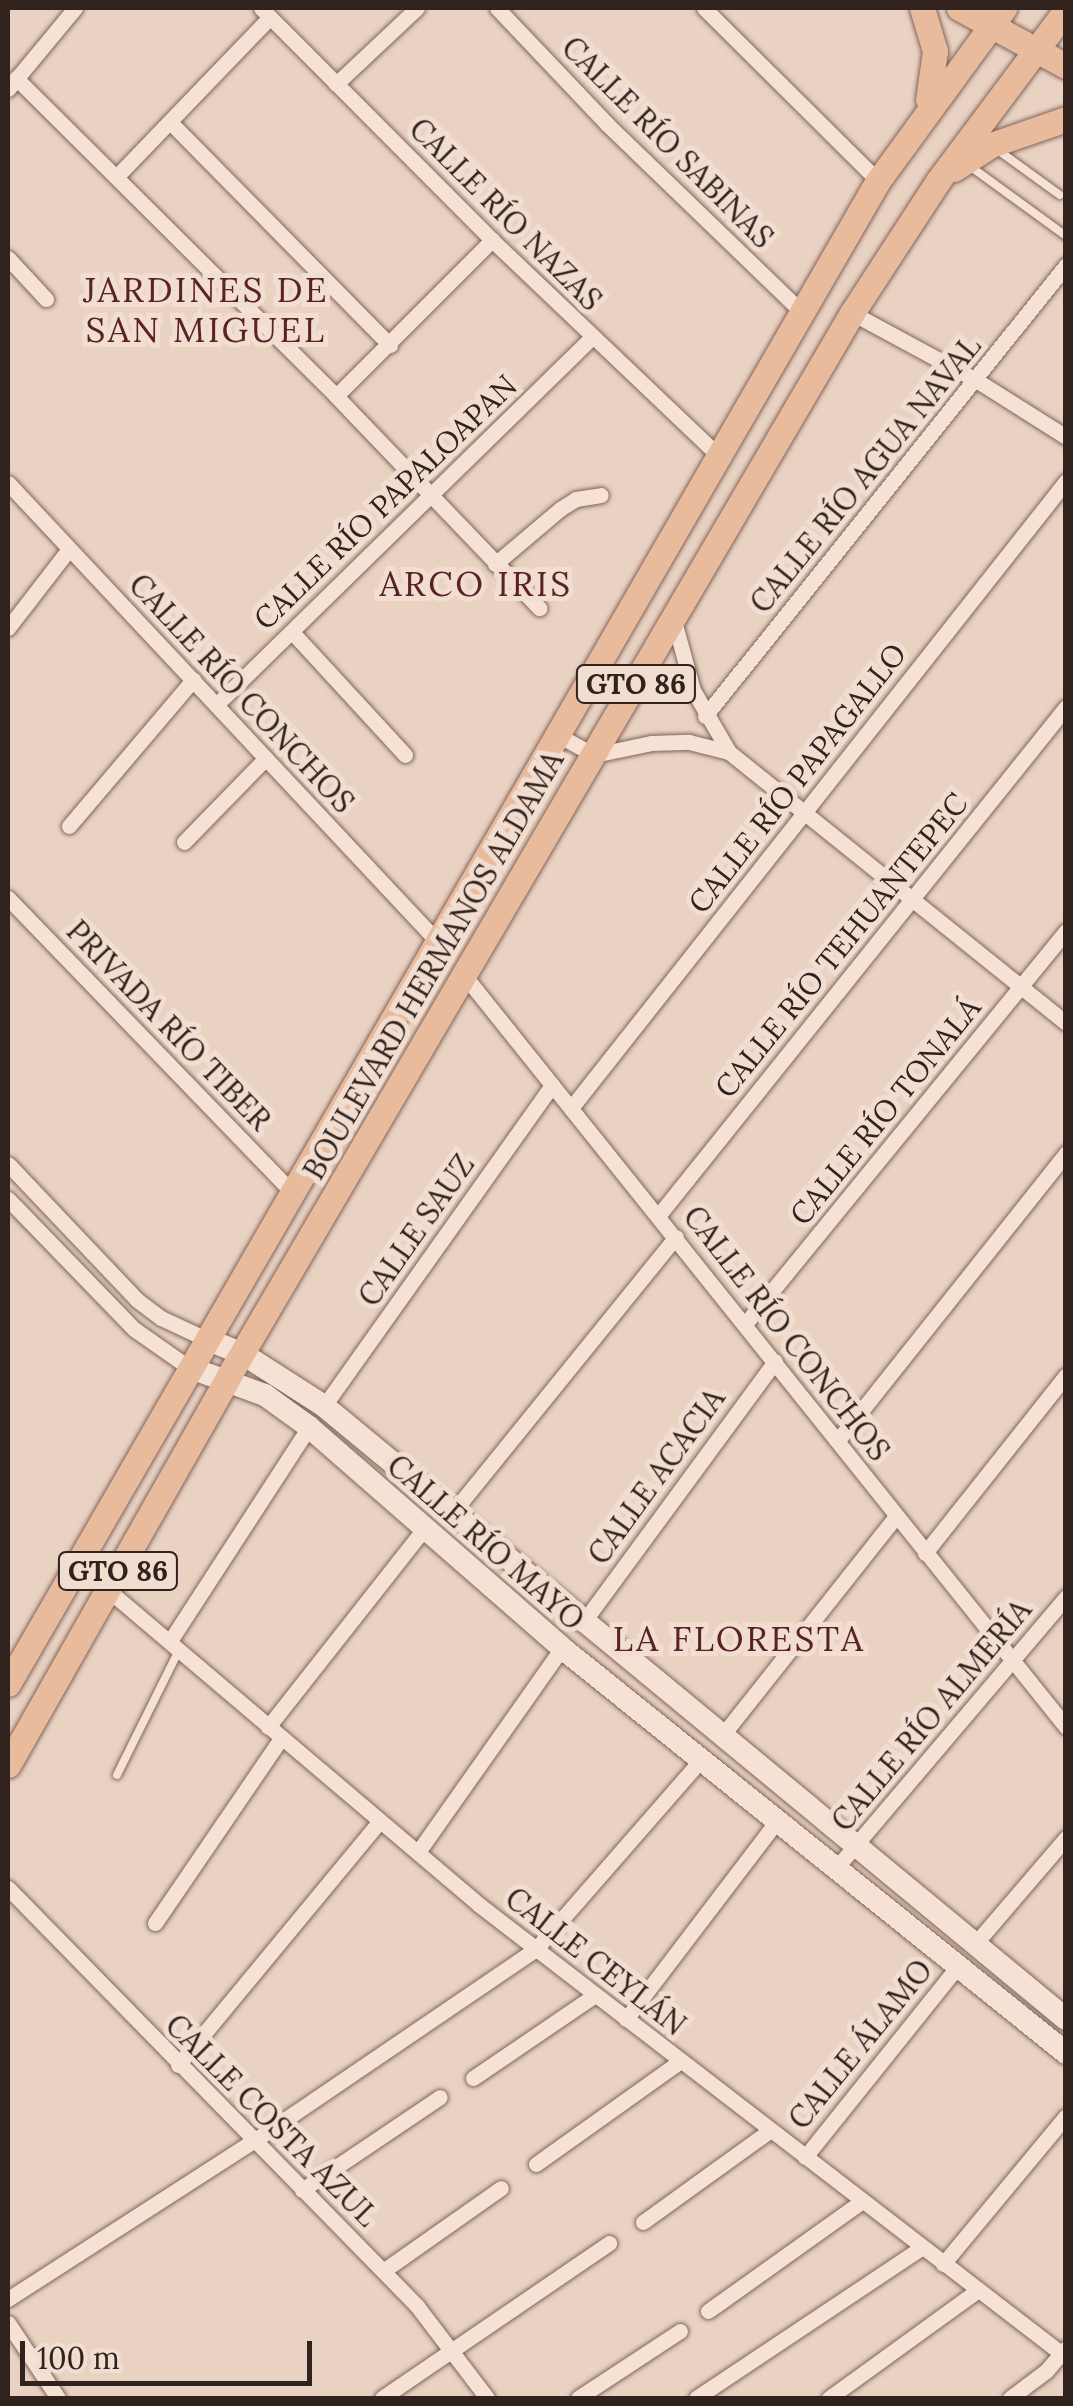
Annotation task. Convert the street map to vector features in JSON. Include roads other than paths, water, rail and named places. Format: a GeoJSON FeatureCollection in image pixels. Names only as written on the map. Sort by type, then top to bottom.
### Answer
{"type":"FeatureCollection","features":[{"type":"Feature","properties":{"kind":"main road"},"geometry":{"type":"LineString","coordinates":[[922,8],[934,51],[926,110]]}},
{"type":"Feature","properties":{"kind":"main road"},"geometry":{"type":"LineString","coordinates":[[959,8],[996,16],[1034,50],[1066,66]]}},
{"type":"Feature","properties":{"kind":"main road","name":"BOULEVARD HERMANOS ALDAMA"},"geometry":{"type":"LineString","coordinates":[[8,1765],[228,1377],[852,313],[938,181],[1066,10]]}},
{"type":"Feature","properties":{"kind":"main road","name":"BOULEVARD HERMANOS ALDAMA"},"geometry":{"type":"LineString","coordinates":[[8,1684],[290,1190],[878,181],[996,16]]}},
{"type":"Feature","properties":{"kind":"main road"},"geometry":{"type":"LineString","coordinates":[[938,181],[991,145],[1066,120]]}},
{"type":"Feature","properties":{"kind":"street"},"geometry":{"type":"LineString","coordinates":[[76,8],[12,84],[118,175],[539,608]]}},
{"type":"Feature","properties":{"kind":"street"},"geometry":{"type":"LineString","coordinates":[[336,84],[417,8]]}},
{"type":"Feature","properties":{"kind":"street","name":"CALLE RÍO SABINAS"},"geometry":{"type":"LineString","coordinates":[[497,8],[607,124],[802,312]]}},
{"type":"Feature","properties":{"kind":"street"},"geometry":{"type":"LineString","coordinates":[[704,8],[878,181]]}},
{"type":"Feature","properties":{"kind":"street"},"geometry":{"type":"LineString","coordinates":[[118,175],[172,123],[265,12]]}},
{"type":"Feature","properties":{"kind":"street","name":"CALLE RÍO NAZAS"},"geometry":{"type":"LineString","coordinates":[[265,12],[492,240],[718,454]]}},
{"type":"Feature","properties":{"kind":"street"},"geometry":{"type":"LineString","coordinates":[[172,123],[390,344]]}},
{"type":"Feature","properties":{"kind":"street"},"geometry":{"type":"LineString","coordinates":[[336,396],[492,240]]}},
{"type":"Feature","properties":{"kind":"street"},"geometry":{"type":"LineString","coordinates":[[8,258],[46,299]]}},
{"type":"Feature","properties":{"kind":"street","name":"CALLE RÍO AGUA NAVAL"},"geometry":{"type":"LineString","coordinates":[[706,716],[1066,264]]}},
{"type":"Feature","properties":{"kind":"street"},"geometry":{"type":"LineString","coordinates":[[852,313],[976,380],[1066,437]]}},
{"type":"Feature","properties":{"kind":"street","name":"CALLE RÍO PAPALOAPAN"},"geometry":{"type":"LineString","coordinates":[[216,705],[431,499],[592,337]]}},
{"type":"Feature","properties":{"kind":"street","name":"CALLE RÍO PAPAGALLO"},"geometry":{"type":"LineString","coordinates":[[571,1108],[1066,481]]}},
{"type":"Feature","properties":{"kind":"street","name":"CALLE RÍO CONCHOS"},"geometry":{"type":"LineString","coordinates":[[8,484],[436,940]]}},
{"type":"Feature","properties":{"kind":"street"},"geometry":{"type":"LineString","coordinates":[[495,564],[576,499],[600,495]]}},
{"type":"Feature","properties":{"kind":"street"},"geometry":{"type":"LineString","coordinates":[[8,628],[68,548]]}},
{"type":"Feature","properties":{"kind":"street"},"geometry":{"type":"LineString","coordinates":[[674,621],[682,656],[706,716],[729,752],[1066,1023]]}},
{"type":"Feature","properties":{"kind":"street"},"geometry":{"type":"LineString","coordinates":[[292,632],[405,756]]}},
{"type":"Feature","properties":{"kind":"street"},"geometry":{"type":"LineString","coordinates":[[68,826],[193,680]]}},
{"type":"Feature","properties":{"kind":"street","name":"CALLE RÍO TEHUANTEPEC"},"geometry":{"type":"LineString","coordinates":[[658,1216],[1066,707]]}},
{"type":"Feature","properties":{"kind":"street"},"geometry":{"type":"LineString","coordinates":[[556,734],[594,755],[651,743],[689,742],[729,752]]}},
{"type":"Feature","properties":{"kind":"street"},"geometry":{"type":"LineString","coordinates":[[184,842],[266,758]]}},
{"type":"Feature","properties":{"kind":"street","name":"PRIVADA RÍO TIBER"},"geometry":{"type":"LineString","coordinates":[[8,898],[290,1190]]}},
{"type":"Feature","properties":{"kind":"street","name":"CALLE RÍO TONALÁ"},"geometry":{"type":"LineString","coordinates":[[745,1324],[1066,931]]}},
{"type":"Feature","properties":{"kind":"street","name":"CALLE RÍO CONCHOS"},"geometry":{"type":"LineString","coordinates":[[464,975],[1066,1727]]}},
{"type":"Feature","properties":{"kind":"street","name":"CALLE SAUZ"},"geometry":{"type":"LineString","coordinates":[[324,1406],[552,1084]]}},
{"type":"Feature","properties":{"kind":"street"},"geometry":{"type":"LineString","coordinates":[[838,1440],[1066,1153]]}},
{"type":"Feature","properties":{"kind":"street","name":"CALLE RÍO MAYO"},"geometry":{"type":"LineString","coordinates":[[8,1164],[86,1248],[160,1318],[242,1354],[324,1406],[582,1624],[1066,2019]]}},
{"type":"Feature","properties":{"kind":"street","name":"CALLE RÍO MAYO"},"geometry":{"type":"LineString","coordinates":[[8,1199],[134,1329],[188,1367],[228,1377],[266,1394],[562,1648],[1066,2053]]}},
{"type":"Feature","properties":{"kind":"street"},"geometry":{"type":"LineString","coordinates":[[453,1512],[676,1237]]}},
{"type":"Feature","properties":{"kind":"street"},"geometry":{"type":"LineString","coordinates":[[68,1265],[86,1248]]}},
{"type":"Feature","properties":{"kind":"street","name":"CALLE ACACIA"},"geometry":{"type":"LineString","coordinates":[[582,1624],[774,1361]]}},
{"type":"Feature","properties":{"kind":"street"},"geometry":{"type":"LineString","coordinates":[[924,1553],[1066,1375]]}},
{"type":"Feature","properties":{"kind":"street"},"geometry":{"type":"LineString","coordinates":[[174,1646],[309,1428]]}},
{"type":"Feature","properties":{"kind":"street"},"geometry":{"type":"LineString","coordinates":[[721,1738],[896,1516]]}},
{"type":"Feature","properties":{"kind":"street"},"geometry":{"type":"LineString","coordinates":[[268,1727],[423,1530]]}},
{"type":"Feature","properties":{"kind":"street","name":"CALLE CEYLÁN"},"geometry":{"type":"LineString","coordinates":[[108,1590],[535,1950],[977,2291],[1064,2353]]}},
{"type":"Feature","properties":{"kind":"street","name":"CALLE RÍO ALMERÍA"},"geometry":{"type":"LineString","coordinates":[[837,1867],[1066,1597]]}},
{"type":"Feature","properties":{"kind":"street"},"geometry":{"type":"LineString","coordinates":[[418,1852],[562,1648]]}},
{"type":"Feature","properties":{"kind":"street"},"geometry":{"type":"LineString","coordinates":[[154,1923],[281,1738]]}},
{"type":"Feature","properties":{"kind":"street"},"geometry":{"type":"LineString","coordinates":[[8,2298],[252,2142],[535,1950],[700,1761]]}},
{"type":"Feature","properties":{"kind":"street"},"geometry":{"type":"LineString","coordinates":[[626,2019],[777,1821]]}},
{"type":"Feature","properties":{"kind":"street"},"geometry":{"type":"LineString","coordinates":[[178,2065],[379,1822]]}},
{"type":"Feature","properties":{"kind":"street"},"geometry":{"type":"LineString","coordinates":[[975,1944],[1066,1838]]}},
{"type":"Feature","properties":{"kind":"street","name":"CALLE COSTA AZUL"},"geometry":{"type":"LineString","coordinates":[[8,1888],[252,2142],[383,2271],[453,2350],[487,2398]]}},
{"type":"Feature","properties":{"kind":"street","name":"CALLE ÁLAMO"},"geometry":{"type":"LineString","coordinates":[[805,2157],[959,1966]]}},
{"type":"Feature","properties":{"kind":"street"},"geometry":{"type":"LineString","coordinates":[[473,2078],[595,1996]]}},
{"type":"Feature","properties":{"kind":"street"},"geometry":{"type":"LineString","coordinates":[[536,2164],[680,2062]]}},
{"type":"Feature","properties":{"kind":"street"},"geometry":{"type":"LineString","coordinates":[[302,2190],[440,2096]]}},
{"type":"Feature","properties":{"kind":"street"},"geometry":{"type":"LineString","coordinates":[[943,2264],[1066,2116]]}},
{"type":"Feature","properties":{"kind":"street"},"geometry":{"type":"LineString","coordinates":[[643,2222],[769,2130]]}},
{"type":"Feature","properties":{"kind":"street"},"geometry":{"type":"LineString","coordinates":[[383,2271],[501,2188]]}},
{"type":"Feature","properties":{"kind":"street"},"geometry":{"type":"LineString","coordinates":[[708,2311],[861,2202]]}},
{"type":"Feature","properties":{"kind":"street"},"geometry":{"type":"LineString","coordinates":[[382,2398],[608,2243]]}},
{"type":"Feature","properties":{"kind":"street"},"geometry":{"type":"LineString","coordinates":[[696,2398],[921,2248]]}},
{"type":"Feature","properties":{"kind":"street"},"geometry":{"type":"LineString","coordinates":[[828,2398],[977,2291]]}},
{"type":"Feature","properties":{"kind":"street"},"geometry":{"type":"LineString","coordinates":[[8,2323],[55,2398]]}},
{"type":"Feature","properties":{"kind":"street"},"geometry":{"type":"LineString","coordinates":[[578,2398],[680,2331]]}},
{"type":"Feature","properties":{"kind":"street"},"geometry":{"type":"LineString","coordinates":[[1010,2398],[1064,2353]]}},
{"type":"Feature","properties":{"kind":"lane"},"geometry":{"type":"LineString","coordinates":[[991,145],[1060,194]]}},
{"type":"Feature","properties":{"kind":"lane"},"geometry":{"type":"LineString","coordinates":[[964,161],[1066,236]]}},
{"type":"Feature","properties":{"kind":"lane"},"geometry":{"type":"LineString","coordinates":[[117,1775],[174,1646]]}},
{"type":"Feature","properties":{"kind":"district","name":"JARDINES DE SAN MIGUEL"},"geometry":{"type":"Point","coordinates":[206,310]}},
{"type":"Feature","properties":{"kind":"district","name":"ARCO IRIS"},"geometry":{"type":"Point","coordinates":[476,584]}},
{"type":"Feature","properties":{"kind":"district","name":"LA FLORESTA"},"geometry":{"type":"Point","coordinates":[739,1639]}}]}
